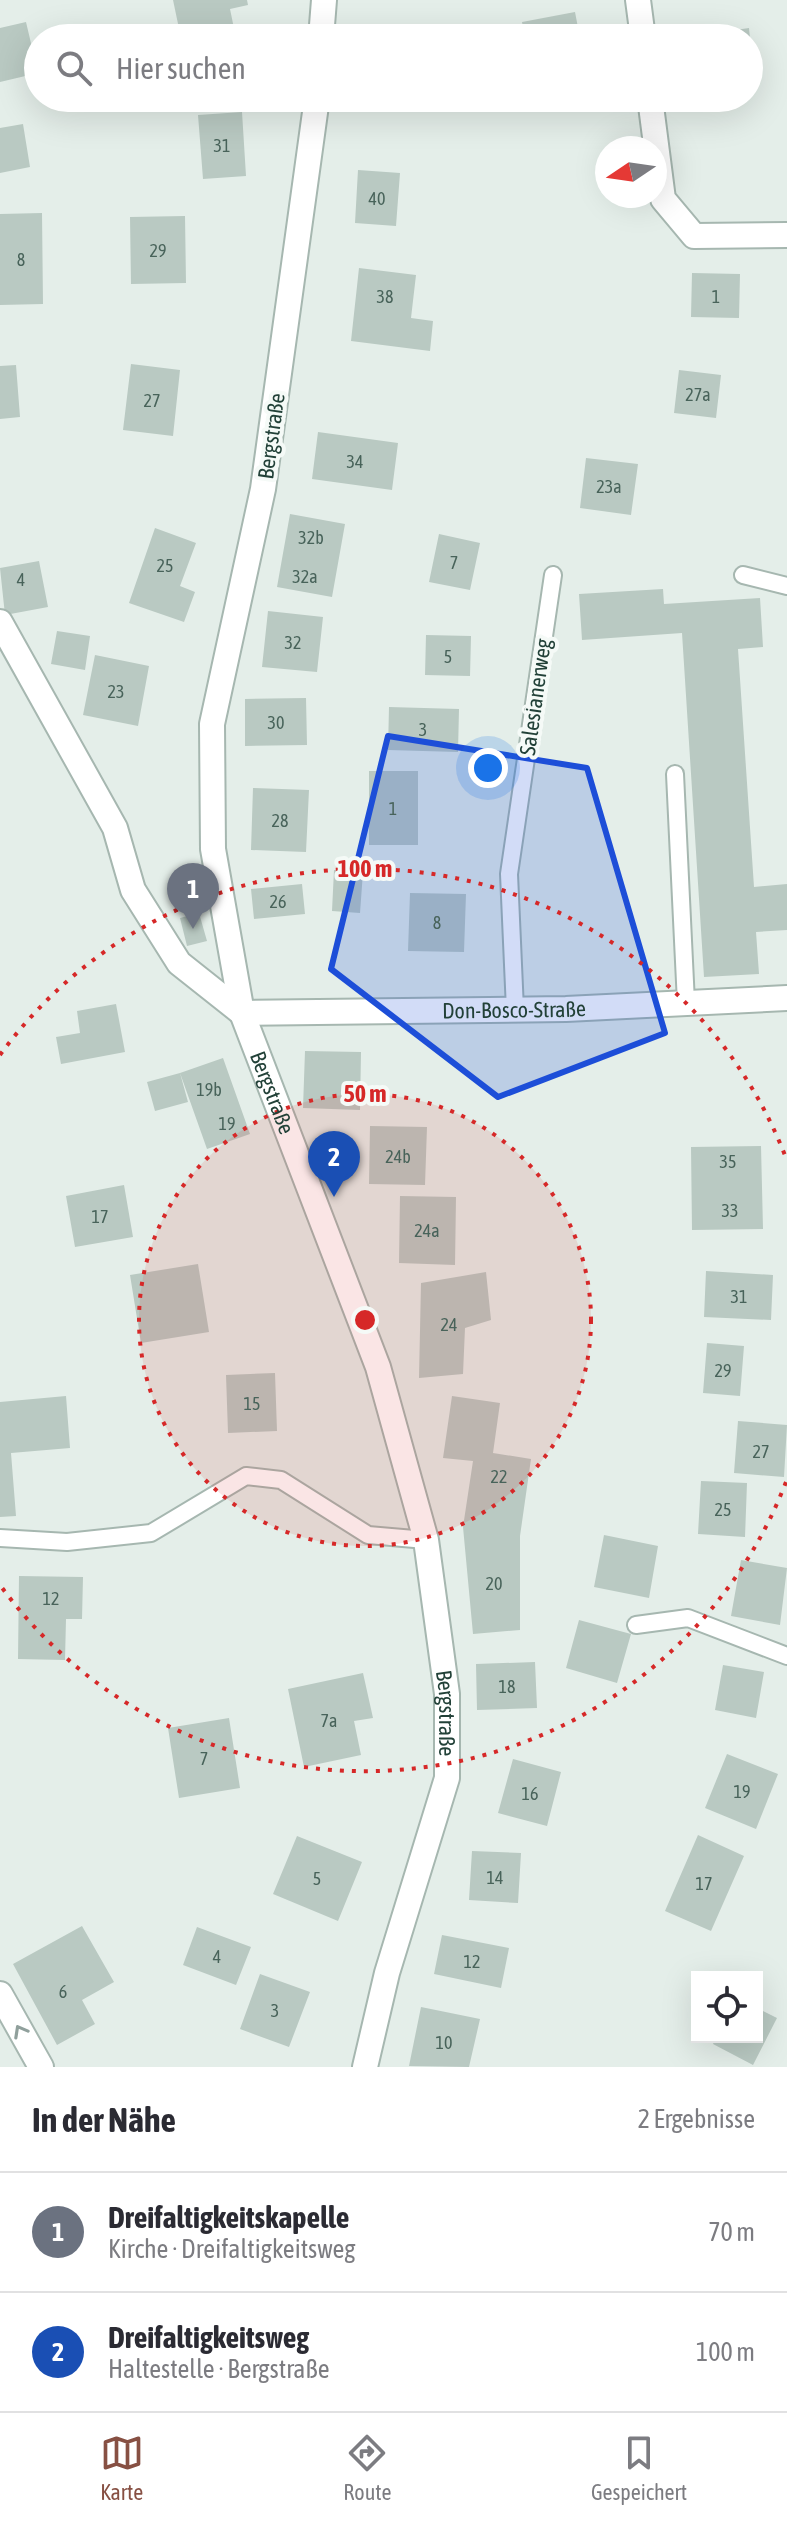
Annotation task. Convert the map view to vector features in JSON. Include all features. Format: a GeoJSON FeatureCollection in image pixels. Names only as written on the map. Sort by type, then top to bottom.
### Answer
{"type":"FeatureCollection","features":[{"type":"Feature","properties":{"kind":"street"},"geometry":{"type":"LineString","coordinates":[[322,24],[324,0]]}},
{"type":"Feature","properties":{"kind":"street"},"geometry":{"type":"LineString","coordinates":[[638,0],[641,24]]}},
{"type":"Feature","properties":{"kind":"street","name":"Bergstraße"},"geometry":{"type":"LineString","coordinates":[[315,112],[263,489],[212,724],[213,849],[242,1013],[378,1367],[426,1540],[447,1694],[447,1778],[387,1973],[365,2067]]}},
{"type":"Feature","properties":{"kind":"street"},"geometry":{"type":"LineString","coordinates":[[652,112],[663,199],[694,236],[787,235]]}},
{"type":"Feature","properties":{"kind":"street"},"geometry":{"type":"LineString","coordinates":[[0,622],[115,828],[133,890],[179,963],[242,1013]]}},
{"type":"Feature","properties":{"kind":"street","name":"Don-Bosco-Straße"},"geometry":{"type":"LineString","coordinates":[[242,1013],[515,1010],[787,998]]}},
{"type":"Feature","properties":{"kind":"street"},"geometry":{"type":"LineString","coordinates":[[0,1994],[41,2067]]}},
{"type":"Feature","properties":{"kind":"lane","name":"Salesianerweg"},"geometry":{"type":"LineString","coordinates":[[515,1010],[509,874],[553,575]]}},
{"type":"Feature","properties":{"kind":"lane"},"geometry":{"type":"LineString","coordinates":[[743,575],[787,586]]}},
{"type":"Feature","properties":{"kind":"lane"},"geometry":{"type":"LineString","coordinates":[[675,774],[686,1003]]}},
{"type":"Feature","properties":{"kind":"lane"},"geometry":{"type":"LineString","coordinates":[[0,1538],[67,1542],[151,1533],[246,1476],[281,1480],[368,1535],[426,1540]]}},
{"type":"Feature","properties":{"kind":"lane"},"geometry":{"type":"LineString","coordinates":[[636,1625],[688,1618],[787,1656]]}},
{"type":"Feature","properties":{"kind":"highlighted area"},"geometry":{"type":"Polygon","coordinates":[[[388,736],[587,768],[665,1033],[498,1097],[331,969],[388,736]]]}},
{"type":"Feature","properties":{"kind":"building"},"geometry":{"type":"Polygon","coordinates":[[[173,0],[247,0],[248,5],[230,9],[233,24],[178,24],[173,0]]]}},
{"type":"Feature","properties":{"kind":"building"},"geometry":{"type":"Polygon","coordinates":[[[575,12],[577,24],[522,24],[575,12]]]}},
{"type":"Feature","properties":{"kind":"building"},"geometry":{"type":"Polygon","coordinates":[[[26,22],[26,24],[24,24],[24,76],[0,82],[0,28],[26,22]]]}},
{"type":"Feature","properties":{"kind":"building"},"geometry":{"type":"Polygon","coordinates":[[[242,112],[246,176],[203,179],[198,115],[242,112]]]}},
{"type":"Feature","properties":{"kind":"building"},"geometry":{"type":"Polygon","coordinates":[[[23,124],[30,167],[0,173],[0,128],[23,124]]]}},
{"type":"Feature","properties":{"kind":"building"},"geometry":{"type":"Polygon","coordinates":[[[358,170],[400,173],[396,226],[355,223],[358,170]]]}},
{"type":"Feature","properties":{"kind":"building"},"geometry":{"type":"Polygon","coordinates":[[[42,213],[43,304],[0,305],[0,214],[42,213]]]}},
{"type":"Feature","properties":{"kind":"building"},"geometry":{"type":"Polygon","coordinates":[[[185,216],[186,283],[131,284],[130,217],[185,216]]]}},
{"type":"Feature","properties":{"kind":"building"},"geometry":{"type":"Polygon","coordinates":[[[359,268],[416,275],[411,318],[433,321],[430,351],[351,341],[359,268]]]}},
{"type":"Feature","properties":{"kind":"building"},"geometry":{"type":"Polygon","coordinates":[[[692,273],[740,274],[739,318],[691,317],[692,273]]]}},
{"type":"Feature","properties":{"kind":"building"},"geometry":{"type":"Polygon","coordinates":[[[131,364],[180,370],[173,436],[123,430],[131,364]]]}},
{"type":"Feature","properties":{"kind":"building"},"geometry":{"type":"Polygon","coordinates":[[[16,365],[20,417],[0,419],[0,366],[16,365]]]}},
{"type":"Feature","properties":{"kind":"building"},"geometry":{"type":"Polygon","coordinates":[[[679,370],[721,375],[716,418],[674,413],[679,370]]]}},
{"type":"Feature","properties":{"kind":"building"},"geometry":{"type":"Polygon","coordinates":[[[318,432],[398,443],[392,490],[312,479],[318,432]]]}},
{"type":"Feature","properties":{"kind":"building"},"geometry":{"type":"Polygon","coordinates":[[[586,458],[638,464],[631,515],[580,508],[586,458]]]}},
{"type":"Feature","properties":{"kind":"building"},"geometry":{"type":"Polygon","coordinates":[[[290,514],[345,524],[332,597],[277,587],[290,514]]]}},
{"type":"Feature","properties":{"kind":"building"},"geometry":{"type":"Polygon","coordinates":[[[155,528],[196,543],[180,586],[195,592],[184,622],[129,603],[155,528]]]}},
{"type":"Feature","properties":{"kind":"building"},"geometry":{"type":"Polygon","coordinates":[[[439,534],[480,543],[470,590],[429,582],[439,534]]]}},
{"type":"Feature","properties":{"kind":"building"},"geometry":{"type":"Polygon","coordinates":[[[39,561],[48,607],[5,615],[0,568],[39,561]]]}},
{"type":"Feature","properties":{"kind":"building"},"geometry":{"type":"Polygon","coordinates":[[[663,589],[664,604],[760,598],[763,647],[738,649],[754,887],[787,884],[787,930],[756,932],[759,974],[704,977],[682,633],[582,640],[579,594],[663,589]]]}},
{"type":"Feature","properties":{"kind":"building"},"geometry":{"type":"Polygon","coordinates":[[[268,611],[323,617],[317,672],[262,667],[268,611]]]}},
{"type":"Feature","properties":{"kind":"building"},"geometry":{"type":"Polygon","coordinates":[[[57,631],[90,636],[85,670],[51,664],[57,631]]]}},
{"type":"Feature","properties":{"kind":"building"},"geometry":{"type":"Polygon","coordinates":[[[426,635],[471,636],[470,676],[425,675],[426,635]]]}},
{"type":"Feature","properties":{"kind":"building"},"geometry":{"type":"Polygon","coordinates":[[[95,655],[149,666],[138,726],[83,715],[95,655]]]}},
{"type":"Feature","properties":{"kind":"building"},"geometry":{"type":"Polygon","coordinates":[[[306,698],[307,745],[245,746],[245,699],[306,698]]]}},
{"type":"Feature","properties":{"kind":"building"},"geometry":{"type":"Polygon","coordinates":[[[389,707],[459,709],[458,752],[388,750],[389,707]]]}},
{"type":"Feature","properties":{"kind":"building"},"geometry":{"type":"Polygon","coordinates":[[[369,771],[418,771],[418,845],[369,845],[369,771]]]}},
{"type":"Feature","properties":{"kind":"building"},"geometry":{"type":"Polygon","coordinates":[[[253,788],[309,790],[306,852],[251,850],[253,788]]]}},
{"type":"Feature","properties":{"kind":"building"},"geometry":{"type":"Polygon","coordinates":[[[334,870],[363,872],[360,913],[332,911],[334,870]]]}},
{"type":"Feature","properties":{"kind":"building"},"geometry":{"type":"Polygon","coordinates":[[[302,884],[305,914],[254,919],[251,889],[302,884]]]}},
{"type":"Feature","properties":{"kind":"building"},"geometry":{"type":"Polygon","coordinates":[[[410,893],[466,894],[464,952],[408,951],[410,893]]]}},
{"type":"Feature","properties":{"kind":"building"},"geometry":{"type":"Polygon","coordinates":[[[199,913],[207,941],[187,946],[180,918],[199,913]]]}},
{"type":"Feature","properties":{"kind":"building"},"geometry":{"type":"Polygon","coordinates":[[[116,1004],[125,1052],[61,1064],[56,1037],[80,1033],[77,1011],[116,1004]]]}},
{"type":"Feature","properties":{"kind":"building"},"geometry":{"type":"Polygon","coordinates":[[[305,1051],[361,1052],[360,1110],[303,1108],[305,1051]]]}},
{"type":"Feature","properties":{"kind":"building"},"geometry":{"type":"Polygon","coordinates":[[[223,1058],[250,1134],[207,1149],[180,1073],[223,1058]]]}},
{"type":"Feature","properties":{"kind":"building"},"geometry":{"type":"Polygon","coordinates":[[[180,1073],[188,1102],[155,1111],[147,1082],[180,1073]]]}},
{"type":"Feature","properties":{"kind":"building"},"geometry":{"type":"Polygon","coordinates":[[[370,1126],[427,1127],[425,1185],[369,1184],[370,1126]]]}},
{"type":"Feature","properties":{"kind":"building"},"geometry":{"type":"Polygon","coordinates":[[[761,1146],[763,1229],[692,1230],[691,1147],[761,1146]]]}},
{"type":"Feature","properties":{"kind":"building"},"geometry":{"type":"Polygon","coordinates":[[[124,1185],[133,1237],[75,1247],[66,1196],[124,1185]]]}},
{"type":"Feature","properties":{"kind":"building"},"geometry":{"type":"Polygon","coordinates":[[[400,1196],[456,1197],[455,1265],[399,1263],[400,1196]]]}},
{"type":"Feature","properties":{"kind":"building"},"geometry":{"type":"Polygon","coordinates":[[[198,1264],[209,1332],[141,1343],[130,1275],[198,1264]]]}},
{"type":"Feature","properties":{"kind":"building"},"geometry":{"type":"Polygon","coordinates":[[[706,1271],[773,1275],[771,1320],[704,1317],[706,1271]]]}},
{"type":"Feature","properties":{"kind":"building"},"geometry":{"type":"Polygon","coordinates":[[[486,1272],[491,1320],[465,1328],[463,1374],[419,1378],[421,1283],[486,1272]]]}},
{"type":"Feature","properties":{"kind":"building"},"geometry":{"type":"Polygon","coordinates":[[[707,1343],[744,1346],[740,1396],[703,1393],[707,1343]]]}},
{"type":"Feature","properties":{"kind":"building"},"geometry":{"type":"Polygon","coordinates":[[[275,1373],[277,1431],[228,1433],[226,1375],[275,1373]]]}},
{"type":"Feature","properties":{"kind":"building"},"geometry":{"type":"Polygon","coordinates":[[[66,1396],[70,1448],[11,1453],[16,1516],[0,1517],[0,1402],[66,1396]]]}},
{"type":"Feature","properties":{"kind":"building"},"geometry":{"type":"Polygon","coordinates":[[[452,1396],[500,1403],[493,1453],[531,1459],[520,1536],[520,1630],[473,1634],[463,1527],[473,1461],[443,1458],[452,1396]]]}},
{"type":"Feature","properties":{"kind":"building"},"geometry":{"type":"Polygon","coordinates":[[[738,1421],[787,1425],[784,1477],[734,1473],[738,1421]]]}},
{"type":"Feature","properties":{"kind":"building"},"geometry":{"type":"Polygon","coordinates":[[[701,1481],[747,1483],[745,1537],[698,1534],[701,1481]]]}},
{"type":"Feature","properties":{"kind":"building"},"geometry":{"type":"Polygon","coordinates":[[[604,1535],[658,1546],[649,1598],[594,1587],[604,1535]]]}},
{"type":"Feature","properties":{"kind":"building"},"geometry":{"type":"Polygon","coordinates":[[[741,1560],[787,1568],[780,1625],[731,1616],[741,1560]]]}},
{"type":"Feature","properties":{"kind":"building"},"geometry":{"type":"Polygon","coordinates":[[[19,1576],[83,1577],[82,1619],[66,1619],[65,1660],[18,1659],[19,1576]]]}},
{"type":"Feature","properties":{"kind":"building"},"geometry":{"type":"Polygon","coordinates":[[[579,1620],[631,1634],[617,1683],[566,1668],[579,1620]]]}},
{"type":"Feature","properties":{"kind":"building"},"geometry":{"type":"Polygon","coordinates":[[[535,1662],[537,1708],[477,1710],[476,1664],[535,1662]]]}},
{"type":"Feature","properties":{"kind":"building"},"geometry":{"type":"Polygon","coordinates":[[[723,1665],[764,1672],[756,1718],[715,1710],[723,1665]]]}},
{"type":"Feature","properties":{"kind":"building"},"geometry":{"type":"Polygon","coordinates":[[[363,1673],[373,1718],[354,1721],[361,1755],[304,1767],[288,1689],[363,1673]]]}},
{"type":"Feature","properties":{"kind":"building"},"geometry":{"type":"Polygon","coordinates":[[[229,1718],[240,1788],[179,1798],[168,1728],[229,1718]]]}},
{"type":"Feature","properties":{"kind":"building"},"geometry":{"type":"Polygon","coordinates":[[[727,1754],[778,1774],[756,1829],[705,1808],[727,1754]]]}},
{"type":"Feature","properties":{"kind":"building"},"geometry":{"type":"Polygon","coordinates":[[[513,1759],[561,1772],[547,1826],[498,1813],[513,1759]]]}},
{"type":"Feature","properties":{"kind":"building"},"geometry":{"type":"Polygon","coordinates":[[[698,1835],[744,1856],[711,1931],[665,1911],[698,1835]]]}},
{"type":"Feature","properties":{"kind":"building"},"geometry":{"type":"Polygon","coordinates":[[[297,1836],[362,1862],[338,1921],[273,1894],[297,1836]]]}},
{"type":"Feature","properties":{"kind":"building"},"geometry":{"type":"Polygon","coordinates":[[[472,1851],[521,1853],[518,1903],[469,1900],[472,1851]]]}},
{"type":"Feature","properties":{"kind":"building"},"geometry":{"type":"Polygon","coordinates":[[[82,1926],[114,1982],[82,2000],[95,2024],[57,2045],[13,1964],[82,1926]]]}},
{"type":"Feature","properties":{"kind":"building"},"geometry":{"type":"Polygon","coordinates":[[[197,1927],[251,1947],[236,1985],[183,1965],[197,1927]]]}},
{"type":"Feature","properties":{"kind":"building"},"geometry":{"type":"Polygon","coordinates":[[[442,1935],[509,1948],[501,1988],[434,1974],[442,1935]]]}},
{"type":"Feature","properties":{"kind":"building"},"geometry":{"type":"Polygon","coordinates":[[[260,1974],[310,1992],[289,2047],[240,2029],[260,1974]]]}},
{"type":"Feature","properties":{"kind":"building"},"geometry":{"type":"Polygon","coordinates":[[[421,2007],[480,2019],[469,2067],[409,2066],[421,2007]]]}},
{"type":"Feature","properties":{"kind":"building"},"geometry":{"type":"Polygon","coordinates":[[[763,2011],[777,2018],[753,2065],[713,2044],[763,2043],[763,2011]]]}},
{"type":"Feature","properties":{"kind":"place","name":"Dreifaltigkeitskapelle"},"geometry":{"type":"Point","coordinates":[193,929]}},
{"type":"Feature","properties":{"kind":"place","name":"Dreifaltigkeitsweg"},"geometry":{"type":"Point","coordinates":[334,1197]}}]}
